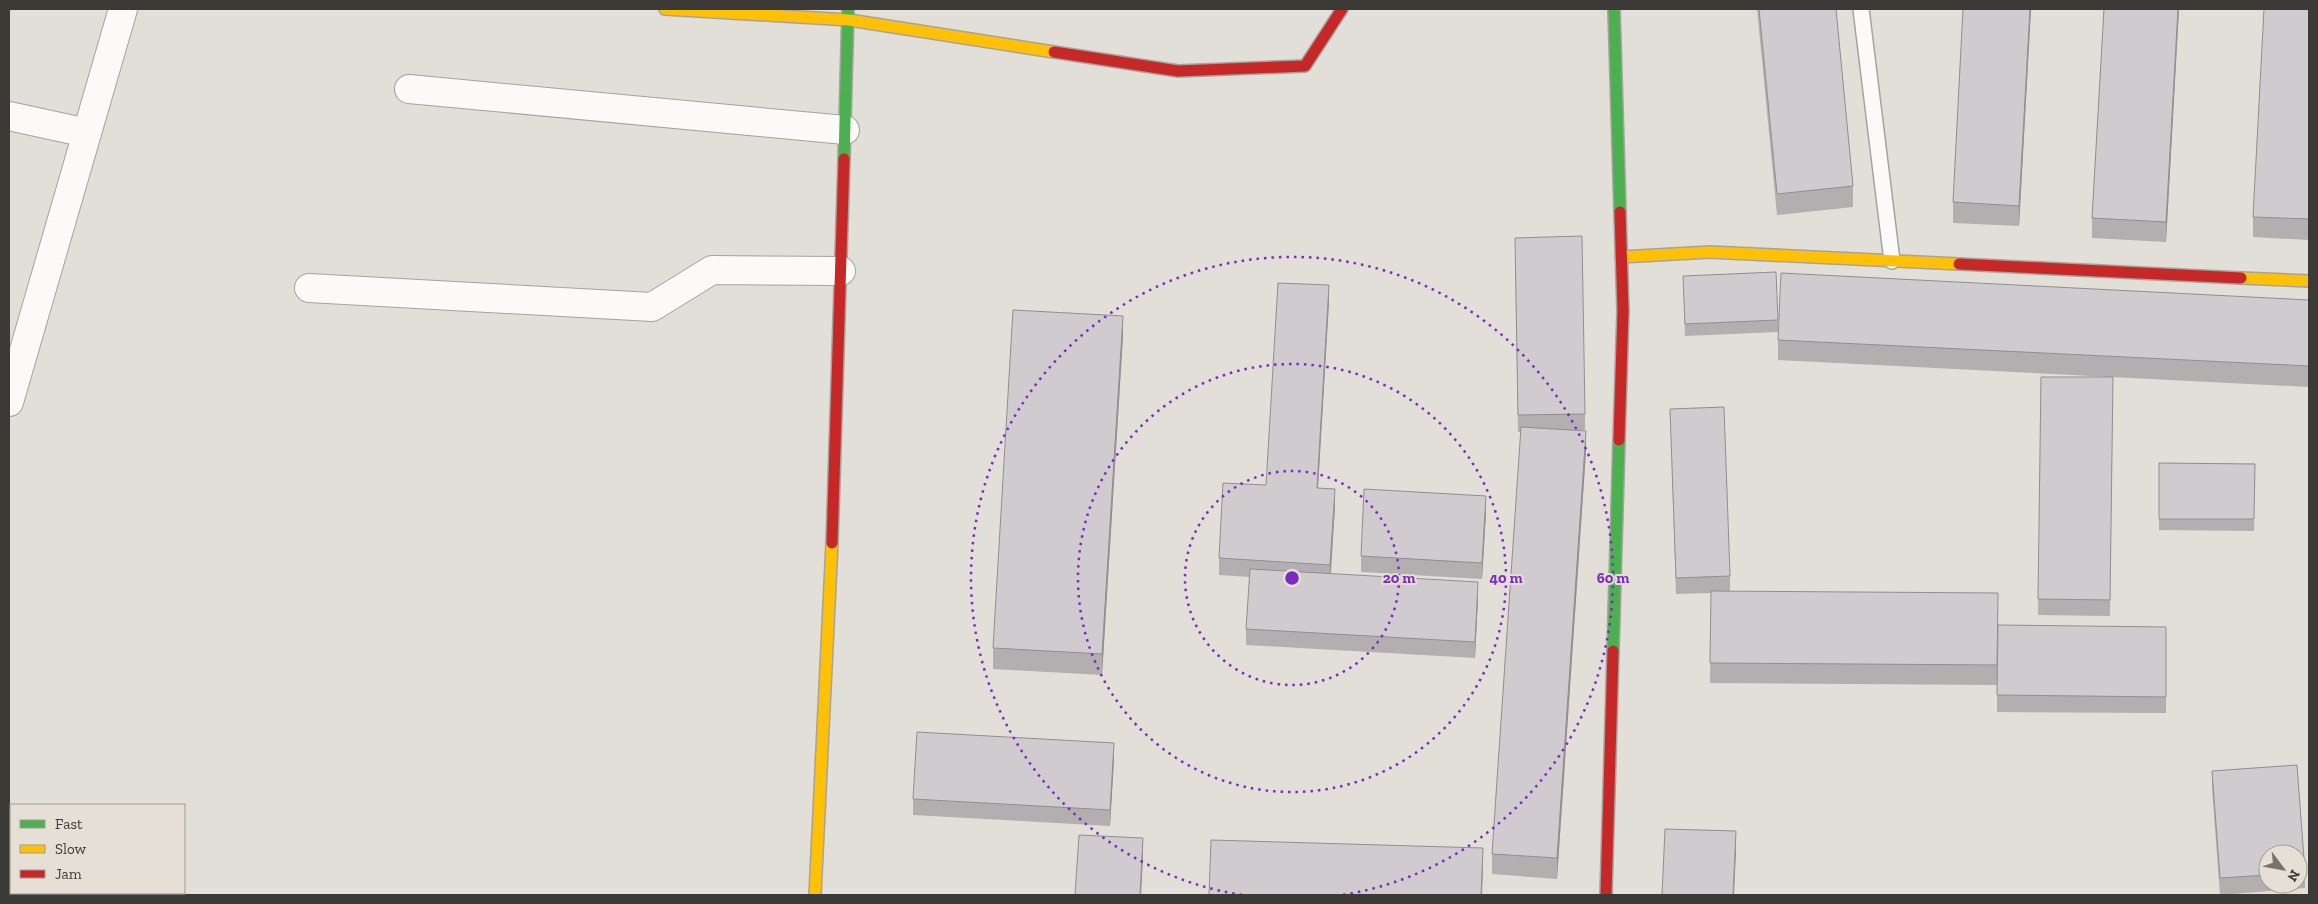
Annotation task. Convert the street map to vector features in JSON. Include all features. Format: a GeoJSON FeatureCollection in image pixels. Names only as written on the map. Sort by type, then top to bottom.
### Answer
{"type":"FeatureCollection","features":[{"type":"Feature","properties":{"kind":"street"},"geometry":{"type":"LineString","coordinates":[[9,402],[18,343],[87,133],[123,9]]}},
{"type":"Feature","properties":{"kind":"street"},"geometry":{"type":"LineString","coordinates":[[665,9],[848,14],[1178,72],[1305,66],[1342,9]]}},
{"type":"Feature","properties":{"kind":"street"},"geometry":{"type":"LineString","coordinates":[[1606,895],[1622,311],[1614,9]]}},
{"type":"Feature","properties":{"kind":"street"},"geometry":{"type":"LineString","coordinates":[[815,895],[834,522],[848,14]]}},
{"type":"Feature","properties":{"kind":"street"},"geometry":{"type":"LineString","coordinates":[[409,88],[845,130]]}},
{"type":"Feature","properties":{"kind":"street"},"geometry":{"type":"LineString","coordinates":[[9,116],[87,133]]}},
{"type":"Feature","properties":{"kind":"street"},"geometry":{"type":"LineString","coordinates":[[1621,257],[1710,252],[2309,281]]}},
{"type":"Feature","properties":{"kind":"street"},"geometry":{"type":"LineString","coordinates":[[309,288],[652,307],[712,270],[841,271]]}},
{"type":"Feature","properties":{"kind":"lane"},"geometry":{"type":"LineString","coordinates":[[1861,9],[1892,261]]}},
{"type":"Feature","properties":{"kind":"building"},"geometry":{"type":"Polygon","coordinates":[[[1759,9],[1836,9],[1853,186],[1777,194],[1759,9]]]}},
{"type":"Feature","properties":{"kind":"building"},"geometry":{"type":"Polygon","coordinates":[[[1963,9],[2030,9],[2019,206],[1953,202],[1963,9]]]}},
{"type":"Feature","properties":{"kind":"building"},"geometry":{"type":"Polygon","coordinates":[[[2104,9],[2178,9],[2166,222],[2092,218],[2104,9]]]}},
{"type":"Feature","properties":{"kind":"building"},"geometry":{"type":"Polygon","coordinates":[[[2264,9],[2309,9],[2309,219],[2253,217],[2264,9]]]}},
{"type":"Feature","properties":{"kind":"building"},"geometry":{"type":"Polygon","coordinates":[[[1582,236],[1585,414],[1518,415],[1515,238],[1582,236]]]}},
{"type":"Feature","properties":{"kind":"building"},"geometry":{"type":"Polygon","coordinates":[[[1776,272],[1778,320],[1685,324],[1683,276],[1776,272]]]}},
{"type":"Feature","properties":{"kind":"building"},"geometry":{"type":"Polygon","coordinates":[[[1781,273],[2309,300],[2309,366],[1778,340],[1781,273]]]}},
{"type":"Feature","properties":{"kind":"building"},"geometry":{"type":"Polygon","coordinates":[[[1278,283],[1329,285],[1317,488],[1335,489],[1330,565],[1219,558],[1223,483],[1266,485],[1278,283]]]}},
{"type":"Feature","properties":{"kind":"building"},"geometry":{"type":"Polygon","coordinates":[[[1013,310],[1123,316],[1102,654],[993,648],[1013,310]]]}},
{"type":"Feature","properties":{"kind":"building"},"geometry":{"type":"Polygon","coordinates":[[[2041,377],[2113,377],[2110,600],[2038,599],[2041,377]]]}},
{"type":"Feature","properties":{"kind":"building"},"geometry":{"type":"Polygon","coordinates":[[[1724,407],[1730,576],[1676,578],[1670,409],[1724,407]]]}},
{"type":"Feature","properties":{"kind":"building"},"geometry":{"type":"Polygon","coordinates":[[[1521,427],[1586,431],[1557,858],[1492,854],[1521,427]]]}},
{"type":"Feature","properties":{"kind":"building"},"geometry":{"type":"Polygon","coordinates":[[[2159,463],[2255,464],[2254,519],[2159,519],[2159,463]]]}},
{"type":"Feature","properties":{"kind":"building"},"geometry":{"type":"Polygon","coordinates":[[[1364,489],[1486,496],[1482,563],[1361,556],[1364,489]]]}},
{"type":"Feature","properties":{"kind":"building"},"geometry":{"type":"Polygon","coordinates":[[[1250,569],[1478,582],[1475,642],[1246,629],[1250,569]]]}},
{"type":"Feature","properties":{"kind":"building"},"geometry":{"type":"Polygon","coordinates":[[[1711,591],[1998,593],[1997,665],[1710,663],[1711,591]]]}},
{"type":"Feature","properties":{"kind":"building"},"geometry":{"type":"Polygon","coordinates":[[[1998,625],[2166,627],[2166,697],[1997,695],[1998,625]]]}},
{"type":"Feature","properties":{"kind":"building"},"geometry":{"type":"Polygon","coordinates":[[[917,732],[1114,743],[1110,810],[913,799],[917,732]]]}},
{"type":"Feature","properties":{"kind":"building"},"geometry":{"type":"Polygon","coordinates":[[[2297,765],[2303,844],[2258,844],[2258,876],[2220,878],[2212,771],[2297,765]]]}},
{"type":"Feature","properties":{"kind":"building"},"geometry":{"type":"Polygon","coordinates":[[[1665,829],[1736,831],[1733,895],[1662,895],[1665,829]]]}},
{"type":"Feature","properties":{"kind":"building"},"geometry":{"type":"Polygon","coordinates":[[[1079,835],[1143,838],[1140,895],[1075,895],[1079,835]]]}},
{"type":"Feature","properties":{"kind":"building"},"geometry":{"type":"Polygon","coordinates":[[[1211,840],[1483,848],[1481,895],[1209,895],[1211,840]]]}},
{"type":"Feature","properties":{"kind":"traffic: fast"},"geometry":{"type":"LineString","coordinates":[[844,159],[848,9]]}},
{"type":"Feature","properties":{"kind":"traffic: fast"},"geometry":{"type":"LineString","coordinates":[[1614,9],[1620,212]]}},
{"type":"Feature","properties":{"kind":"traffic: fast"},"geometry":{"type":"LineString","coordinates":[[1613,651],[1619,440]]}},
{"type":"Feature","properties":{"kind":"traffic: slow"},"geometry":{"type":"LineString","coordinates":[[665,9],[849,20],[1054,52]]}},
{"type":"Feature","properties":{"kind":"traffic: slow"},"geometry":{"type":"LineString","coordinates":[[1621,257],[1710,252],[1959,264]]}},
{"type":"Feature","properties":{"kind":"traffic: slow"},"geometry":{"type":"LineString","coordinates":[[2241,278],[2309,281]]}},
{"type":"Feature","properties":{"kind":"traffic: slow"},"geometry":{"type":"LineString","coordinates":[[815,895],[832,543]]}},
{"type":"Feature","properties":{"kind":"traffic: jam"},"geometry":{"type":"LineString","coordinates":[[1054,52],[1178,71],[1305,66],[1342,9]]}},
{"type":"Feature","properties":{"kind":"traffic: jam"},"geometry":{"type":"LineString","coordinates":[[832,543],[844,159]]}},
{"type":"Feature","properties":{"kind":"traffic: jam"},"geometry":{"type":"LineString","coordinates":[[1619,440],[1623,311],[1620,212]]}},
{"type":"Feature","properties":{"kind":"traffic: jam"},"geometry":{"type":"LineString","coordinates":[[1959,264],[2241,278]]}},
{"type":"Feature","properties":{"kind":"traffic: jam"},"geometry":{"type":"LineString","coordinates":[[1606,895],[1613,651]]}}]}
